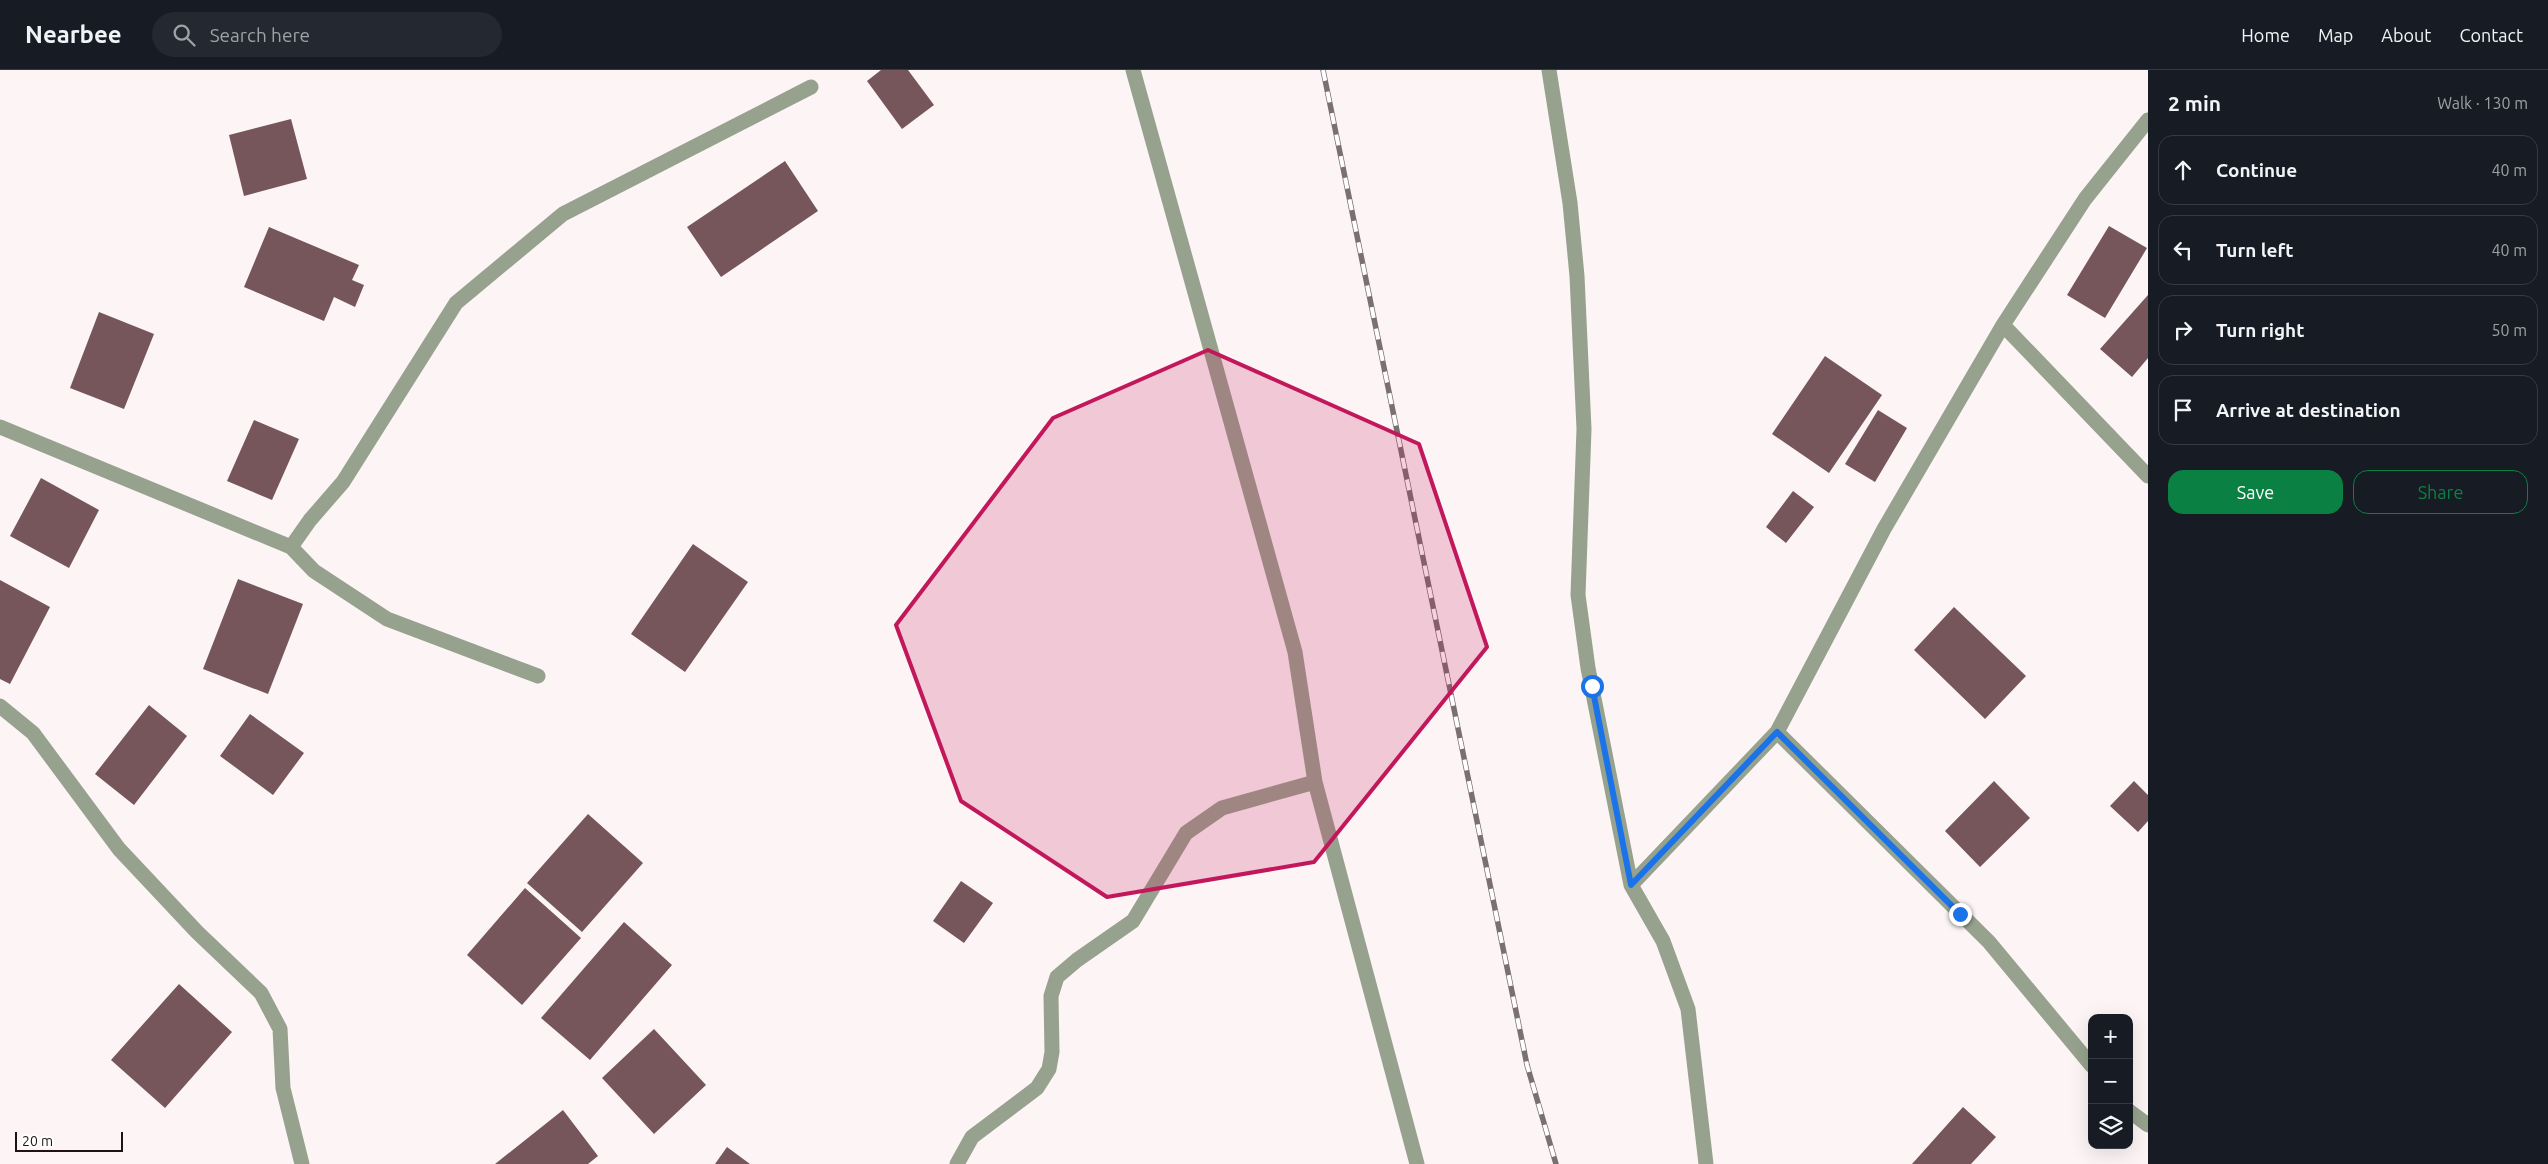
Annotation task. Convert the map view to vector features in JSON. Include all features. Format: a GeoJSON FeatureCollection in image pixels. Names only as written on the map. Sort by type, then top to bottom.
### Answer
{"type":"FeatureCollection","features":[{"type":"Feature","properties":{"kind":"street"},"geometry":{"type":"LineString","coordinates":[[1133,70],[1294,652],[1315,782],[1417,1164]]}},
{"type":"Feature","properties":{"kind":"street"},"geometry":{"type":"LineString","coordinates":[[1549,70],[1570,203],[1577,276],[1584,428],[1579,506],[1578,594],[1588,668],[1631,885],[1663,941],[1688,1009],[1706,1164]]}},
{"type":"Feature","properties":{"kind":"street"},"geometry":{"type":"LineString","coordinates":[[290,547],[310,520],[344,482],[456,303],[563,214],[812,87]]}},
{"type":"Feature","properties":{"kind":"street"},"geometry":{"type":"LineString","coordinates":[[1631,885],[1777,732],[1884,529],[2002,325],[2085,198],[2148,120]]}},
{"type":"Feature","properties":{"kind":"street"},"geometry":{"type":"LineString","coordinates":[[2002,325],[2148,476]]}},
{"type":"Feature","properties":{"kind":"street"},"geometry":{"type":"LineString","coordinates":[[0,426],[290,547],[314,571],[387,619],[538,676]]}},
{"type":"Feature","properties":{"kind":"street"},"geometry":{"type":"LineString","coordinates":[[0,706],[33,733],[119,849],[197,932],[261,993],[280,1028],[283,1088],[302,1164]]}},
{"type":"Feature","properties":{"kind":"street"},"geometry":{"type":"LineString","coordinates":[[1777,732],[1989,942],[2088,1061]]}},
{"type":"Feature","properties":{"kind":"street"},"geometry":{"type":"LineString","coordinates":[[957,1164],[972,1137],[1037,1088],[1049,1069],[1052,1052],[1051,996],[1057,977],[1077,960],[1133,921],[1186,833],[1222,808],[1315,782]]}},
{"type":"Feature","properties":{"kind":"street"},"geometry":{"type":"LineString","coordinates":[[2133,1114],[2148,1125]]}},
{"type":"Feature","properties":{"kind":"highlighted area"},"geometry":{"type":"Polygon","coordinates":[[[1208,350],[1419,444],[1487,647],[1314,862],[1107,897],[961,801],[896,625],[1053,418],[1208,350]]]}},
{"type":"Feature","properties":{"kind":"building"},"geometry":{"type":"Polygon","coordinates":[[[881,70],[908,70],[934,105],[902,129],[867,81],[881,70]]]}},
{"type":"Feature","properties":{"kind":"building"},"geometry":{"type":"Polygon","coordinates":[[[291,119],[307,179],[244,196],[229,135],[291,119]]]}},
{"type":"Feature","properties":{"kind":"building"},"geometry":{"type":"Polygon","coordinates":[[[785,161],[818,211],[721,277],[687,227],[785,161]]]}},
{"type":"Feature","properties":{"kind":"building"},"geometry":{"type":"Polygon","coordinates":[[[2109,226],[2147,248],[2105,318],[2067,295],[2109,226]]]}},
{"type":"Feature","properties":{"kind":"building"},"geometry":{"type":"Polygon","coordinates":[[[269,227],[359,265],[352,280],[364,285],[355,307],[334,297],[324,321],[244,287],[269,227]]]}},
{"type":"Feature","properties":{"kind":"building"},"geometry":{"type":"Polygon","coordinates":[[[2148,295],[2148,358],[2132,377],[2100,349],[2148,295]]]}},
{"type":"Feature","properties":{"kind":"building"},"geometry":{"type":"Polygon","coordinates":[[[99,312],[154,334],[124,409],[70,388],[99,312]]]}},
{"type":"Feature","properties":{"kind":"building"},"geometry":{"type":"Polygon","coordinates":[[[1825,356],[1882,395],[1829,473],[1772,434],[1825,356]]]}},
{"type":"Feature","properties":{"kind":"building"},"geometry":{"type":"Polygon","coordinates":[[[1878,410],[1907,428],[1875,482],[1845,464],[1878,410]]]}},
{"type":"Feature","properties":{"kind":"building"},"geometry":{"type":"Polygon","coordinates":[[[254,420],[299,439],[272,500],[227,481],[254,420]]]}},
{"type":"Feature","properties":{"kind":"building"},"geometry":{"type":"Polygon","coordinates":[[[41,478],[99,510],[69,568],[10,536],[41,478]]]}},
{"type":"Feature","properties":{"kind":"building"},"geometry":{"type":"Polygon","coordinates":[[[1793,491],[1814,507],[1786,543],[1766,527],[1793,491]]]}},
{"type":"Feature","properties":{"kind":"building"},"geometry":{"type":"Polygon","coordinates":[[[693,544],[748,582],[685,672],[631,634],[693,544]]]}},
{"type":"Feature","properties":{"kind":"building"},"geometry":{"type":"Polygon","coordinates":[[[238,579],[303,604],[268,694],[203,669],[238,579]]]}},
{"type":"Feature","properties":{"kind":"building"},"geometry":{"type":"Polygon","coordinates":[[[0,580],[50,607],[10,684],[0,679],[0,580]]]}},
{"type":"Feature","properties":{"kind":"building"},"geometry":{"type":"Polygon","coordinates":[[[1954,607],[2026,676],[1985,719],[1914,650],[1954,607]]]}},
{"type":"Feature","properties":{"kind":"building"},"geometry":{"type":"Polygon","coordinates":[[[149,705],[187,736],[134,805],[95,774],[149,705]]]}},
{"type":"Feature","properties":{"kind":"building"},"geometry":{"type":"Polygon","coordinates":[[[250,714],[304,753],[273,795],[220,756],[250,714]]]}},
{"type":"Feature","properties":{"kind":"building"},"geometry":{"type":"Polygon","coordinates":[[[1994,781],[2030,818],[1980,867],[1945,831],[1994,781]]]}},
{"type":"Feature","properties":{"kind":"building"},"geometry":{"type":"Polygon","coordinates":[[[2134,781],[2148,795],[2148,821],[2138,832],[2110,806],[2134,781]]]}},
{"type":"Feature","properties":{"kind":"building"},"geometry":{"type":"Polygon","coordinates":[[[588,814],[643,863],[582,932],[527,883],[588,814]]]}},
{"type":"Feature","properties":{"kind":"building"},"geometry":{"type":"Polygon","coordinates":[[[961,881],[993,903],[964,943],[933,921],[961,881]]]}},
{"type":"Feature","properties":{"kind":"building"},"geometry":{"type":"Polygon","coordinates":[[[525,888],[581,938],[522,1005],[467,955],[525,888]]]}},
{"type":"Feature","properties":{"kind":"building"},"geometry":{"type":"Polygon","coordinates":[[[624,922],[672,965],[590,1060],[541,1018],[624,922]]]}},
{"type":"Feature","properties":{"kind":"building"},"geometry":{"type":"Polygon","coordinates":[[[179,984],[232,1032],[165,1108],[111,1060],[179,984]]]}},
{"type":"Feature","properties":{"kind":"building"},"geometry":{"type":"Polygon","coordinates":[[[654,1029],[706,1085],[654,1134],[602,1078],[654,1029]]]}},
{"type":"Feature","properties":{"kind":"building"},"geometry":{"type":"Polygon","coordinates":[[[1963,1107],[1996,1137],[1971,1164],[1912,1164],[1963,1107]]]}},
{"type":"Feature","properties":{"kind":"building"},"geometry":{"type":"Polygon","coordinates":[[[563,1110],[598,1156],[588,1164],[495,1164],[563,1110]]]}},
{"type":"Feature","properties":{"kind":"building"},"geometry":{"type":"Polygon","coordinates":[[[727,1147],[750,1164],[715,1164],[727,1147]]]}},
{"type":"Feature","properties":{"kind":"railway"},"geometry":{"type":"LineString","coordinates":[[1323,70],[1527,1065],[1556,1164]]}},
{"type":"Feature","properties":{"kind":"route"},"geometry":{"type":"LineString","coordinates":[[1592,686],[1631,885],[1777,732],[1960,914]]}}]}
